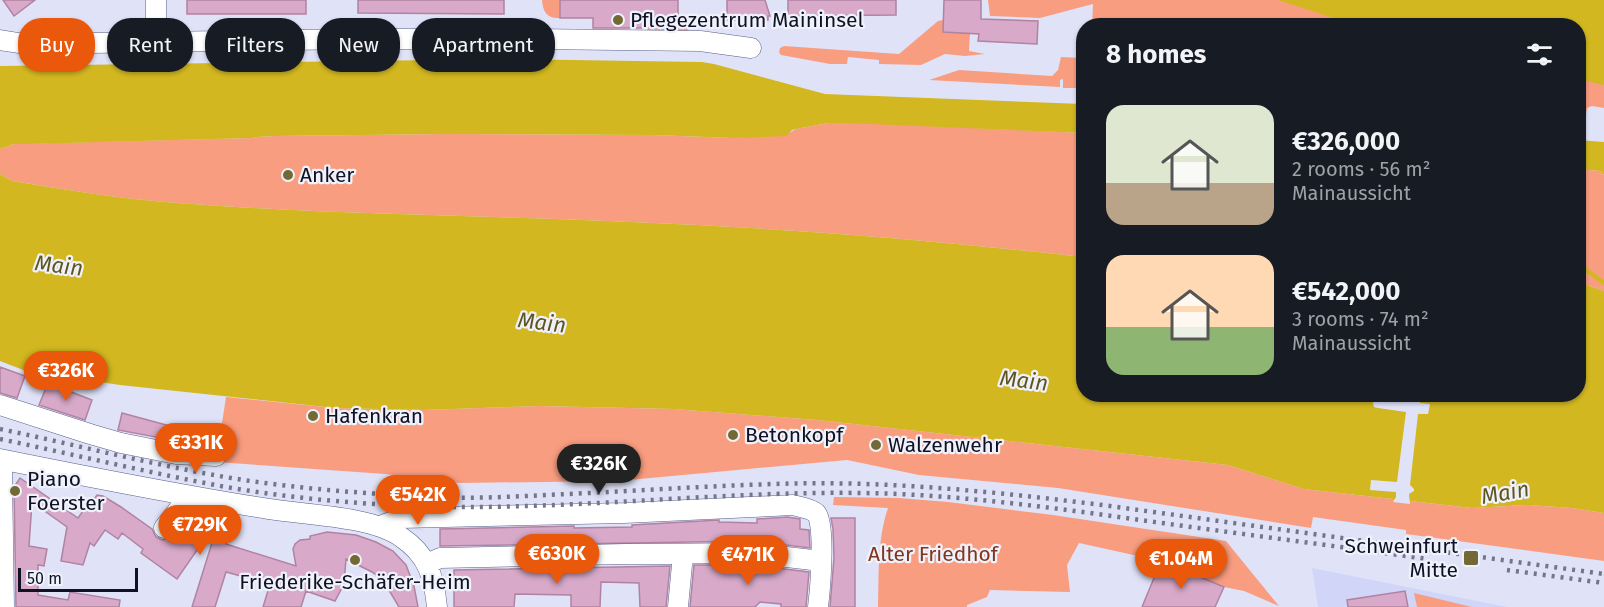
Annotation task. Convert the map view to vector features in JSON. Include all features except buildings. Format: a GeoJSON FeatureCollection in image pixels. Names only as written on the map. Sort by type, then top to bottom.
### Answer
{"type":"FeatureCollection","features":[{"type":"Feature","properties":{"kind":"street"},"geometry":{"type":"LineString","coordinates":[[156,0],[156,18]]}},
{"type":"Feature","properties":{"kind":"street"},"geometry":{"type":"LineString","coordinates":[[193,42],[533,39],[700,41],[751,48]]}},
{"type":"Feature","properties":{"kind":"street"},"geometry":{"type":"LineString","coordinates":[[0,40],[25,44],[107,43]]}},
{"type":"Feature","properties":{"kind":"street"},"geometry":{"type":"LineString","coordinates":[[0,405],[121,443],[176,454],[216,456]]}},
{"type":"Feature","properties":{"kind":"street"},"geometry":{"type":"LineString","coordinates":[[4,607],[2,459],[184,495],[380,526],[409,543],[427,564],[436,598]]}},
{"type":"Feature","properties":{"kind":"street"},"geometry":{"type":"LineString","coordinates":[[164,528],[179,509],[184,495]]}},
{"type":"Feature","properties":{"kind":"street"},"geometry":{"type":"LineString","coordinates":[[380,526],[401,518],[624,513],[793,505],[816,513],[820,521],[821,561],[818,607]]}},
{"type":"Feature","properties":{"kind":"street"},"geometry":{"type":"LineString","coordinates":[[427,564],[440,558],[683,554],[753,554],[821,561]]}},
{"type":"Feature","properties":{"kind":"street"},"geometry":{"type":"LineString","coordinates":[[678,607],[683,554]]}},
{"type":"Feature","properties":{"kind":"shaded area"},"geometry":{"type":"Polygon","coordinates":[[[1312,568],[1507,607],[1318,607],[1312,568]]]}},
{"type":"Feature","properties":{"kind":"green space"},"geometry":{"type":"Polygon","coordinates":[[[542,0],[560,0],[560,18],[546,14],[542,0]]]}},
{"type":"Feature","properties":{"kind":"green space"},"geometry":{"type":"Polygon","coordinates":[[[988,0],[1604,0],[1604,108],[1592,106],[1587,108],[1586,115],[1586,18],[1092,18],[1093,4],[1040,18],[990,16],[988,0]]]}},
{"type":"Feature","properties":{"kind":"green space"},"geometry":{"type":"Polygon","coordinates":[[[943,20],[943,32],[970,33],[969,51],[985,54],[965,56],[945,54],[921,65],[879,64],[879,60],[848,57],[847,64],[830,64],[781,55],[779,52],[784,46],[899,54],[938,21],[943,20]]]}},
{"type":"Feature","properties":{"kind":"green space"},"geometry":{"type":"Polygon","coordinates":[[[647,26],[689,29],[686,32],[648,32],[647,26]]]}},
{"type":"Feature","properties":{"kind":"green space"},"geometry":{"type":"Polygon","coordinates":[[[1061,57],[1076,58],[1076,88],[1063,88],[1063,79],[1060,80],[1060,87],[929,80],[959,70],[1052,76],[1058,70],[1061,57]]]}},
{"type":"Feature","properties":{"kind":"green space"},"geometry":{"type":"Polygon","coordinates":[[[828,123],[871,123],[1076,133],[1076,256],[801,231],[291,210],[178,203],[115,197],[12,181],[0,174],[0,149],[14,144],[275,136],[445,134],[654,135],[733,138],[789,133],[796,129],[828,123]]]}},
{"type":"Feature","properties":{"kind":"green space"},"geometry":{"type":"Polygon","coordinates":[[[1586,170],[1600,171],[1604,175],[1604,291],[1586,285],[1586,170]]]}},
{"type":"Feature","properties":{"kind":"green space"},"geometry":{"type":"Polygon","coordinates":[[[226,397],[335,408],[423,410],[538,406],[674,409],[817,420],[1228,465],[1304,489],[1472,508],[1528,505],[1604,513],[1604,561],[1406,534],[1406,530],[1313,517],[1311,528],[1058,488],[919,475],[847,460],[618,481],[460,483],[385,474],[216,462],[226,397]]]}},
{"type":"Feature","properties":{"kind":"green space","name":"Alter Friedhof"},"geometry":{"type":"Polygon","coordinates":[[[834,497],[899,498],[948,502],[1226,541],[1279,606],[1244,591],[1224,587],[1161,561],[1079,543],[1067,565],[1070,592],[990,590],[987,597],[967,607],[878,607],[880,545],[888,508],[833,505],[834,497]]]}},
{"type":"Feature","properties":{"kind":"green space"},"geometry":{"type":"Polygon","coordinates":[[[1414,593],[1472,607],[1417,607],[1414,593]]]}},
{"type":"Feature","properties":{"kind":"water"},"geometry":{"type":"Polygon","coordinates":[[[1278,0],[1604,0],[1604,85],[1586,81],[1586,18],[1333,18],[1278,0]]]}},
{"type":"Feature","properties":{"kind":"water"},"geometry":{"type":"Polygon","coordinates":[[[400,60],[412,60],[412,72],[555,72],[555,60],[702,62],[825,94],[1076,104],[1076,133],[828,123],[792,130],[787,136],[733,138],[654,135],[445,134],[275,136],[14,144],[0,149],[0,66],[18,66],[18,72],[95,72],[95,65],[107,65],[107,72],[193,72],[193,63],[205,63],[205,72],[305,72],[305,62],[317,62],[317,72],[400,72],[400,60]]]}},
{"type":"Feature","properties":{"kind":"water"},"geometry":{"type":"Polygon","coordinates":[[[1586,141],[1604,142],[1604,175],[1600,171],[1586,170],[1586,141]]]}},
{"type":"Feature","properties":{"kind":"water","name":"Main"},"geometry":{"type":"Polygon","coordinates":[[[0,174],[12,181],[115,197],[178,203],[291,210],[801,231],[1076,256],[1076,402],[1586,402],[1586,285],[1604,291],[1604,513],[1528,505],[1472,508],[1304,489],[1228,465],[817,420],[674,409],[539,406],[423,410],[335,408],[120,385],[26,371],[0,361],[0,174]]]}},
{"type":"Feature","properties":{"kind":"pier"},"geometry":{"type":"Polygon","coordinates":[[[1420,402],[1430,404],[1428,414],[1418,414],[1410,485],[1414,491],[1409,494],[1410,504],[1393,502],[1396,492],[1370,490],[1371,480],[1397,482],[1406,412],[1374,407],[1373,403],[1420,402]]]}},
{"type":"Feature","properties":{"kind":"waterway"},"geometry":{"type":"LineString","coordinates":[[1586,270],[1604,283]]}},
{"type":"Feature","properties":{"kind":"railway"},"geometry":{"type":"LineString","coordinates":[[0,429],[202,473],[334,491],[470,498],[816,483],[942,488],[1110,506],[1604,574]]}},
{"type":"Feature","properties":{"kind":"railway"},"geometry":{"type":"LineString","coordinates":[[0,439],[226,487],[341,502],[456,507],[802,493],[918,495],[1063,509],[1427,559]]}},
{"type":"Feature","properties":{"kind":"railway"},"geometry":{"type":"LineString","coordinates":[[1507,570],[1604,583]]}},
{"type":"Feature","properties":{"kind":"place","name":"Pflegezentrum Maininsel"},"geometry":{"type":"Point","coordinates":[618,20]}},
{"type":"Feature","properties":{"kind":"place","name":"Anker"},"geometry":{"type":"Point","coordinates":[288,175]}},
{"type":"Feature","properties":{"kind":"place","name":"Hafenkran"},"geometry":{"type":"Point","coordinates":[313,416]}},
{"type":"Feature","properties":{"kind":"place","name":"Betonkopf"},"geometry":{"type":"Point","coordinates":[733,435]}},
{"type":"Feature","properties":{"kind":"place","name":"Walzenwehr"},"geometry":{"type":"Point","coordinates":[876,445]}},
{"type":"Feature","properties":{"kind":"place","name":"Piano Foerster"},"geometry":{"type":"Point","coordinates":[15,491]}},
{"type":"Feature","properties":{"kind":"place","name":"Schweinfurt Mitte"},"geometry":{"type":"Point","coordinates":[1471,558]}},
{"type":"Feature","properties":{"kind":"place","name":"Friederike-Schäfer-Heim"},"geometry":{"type":"Point","coordinates":[355,560]}}]}
